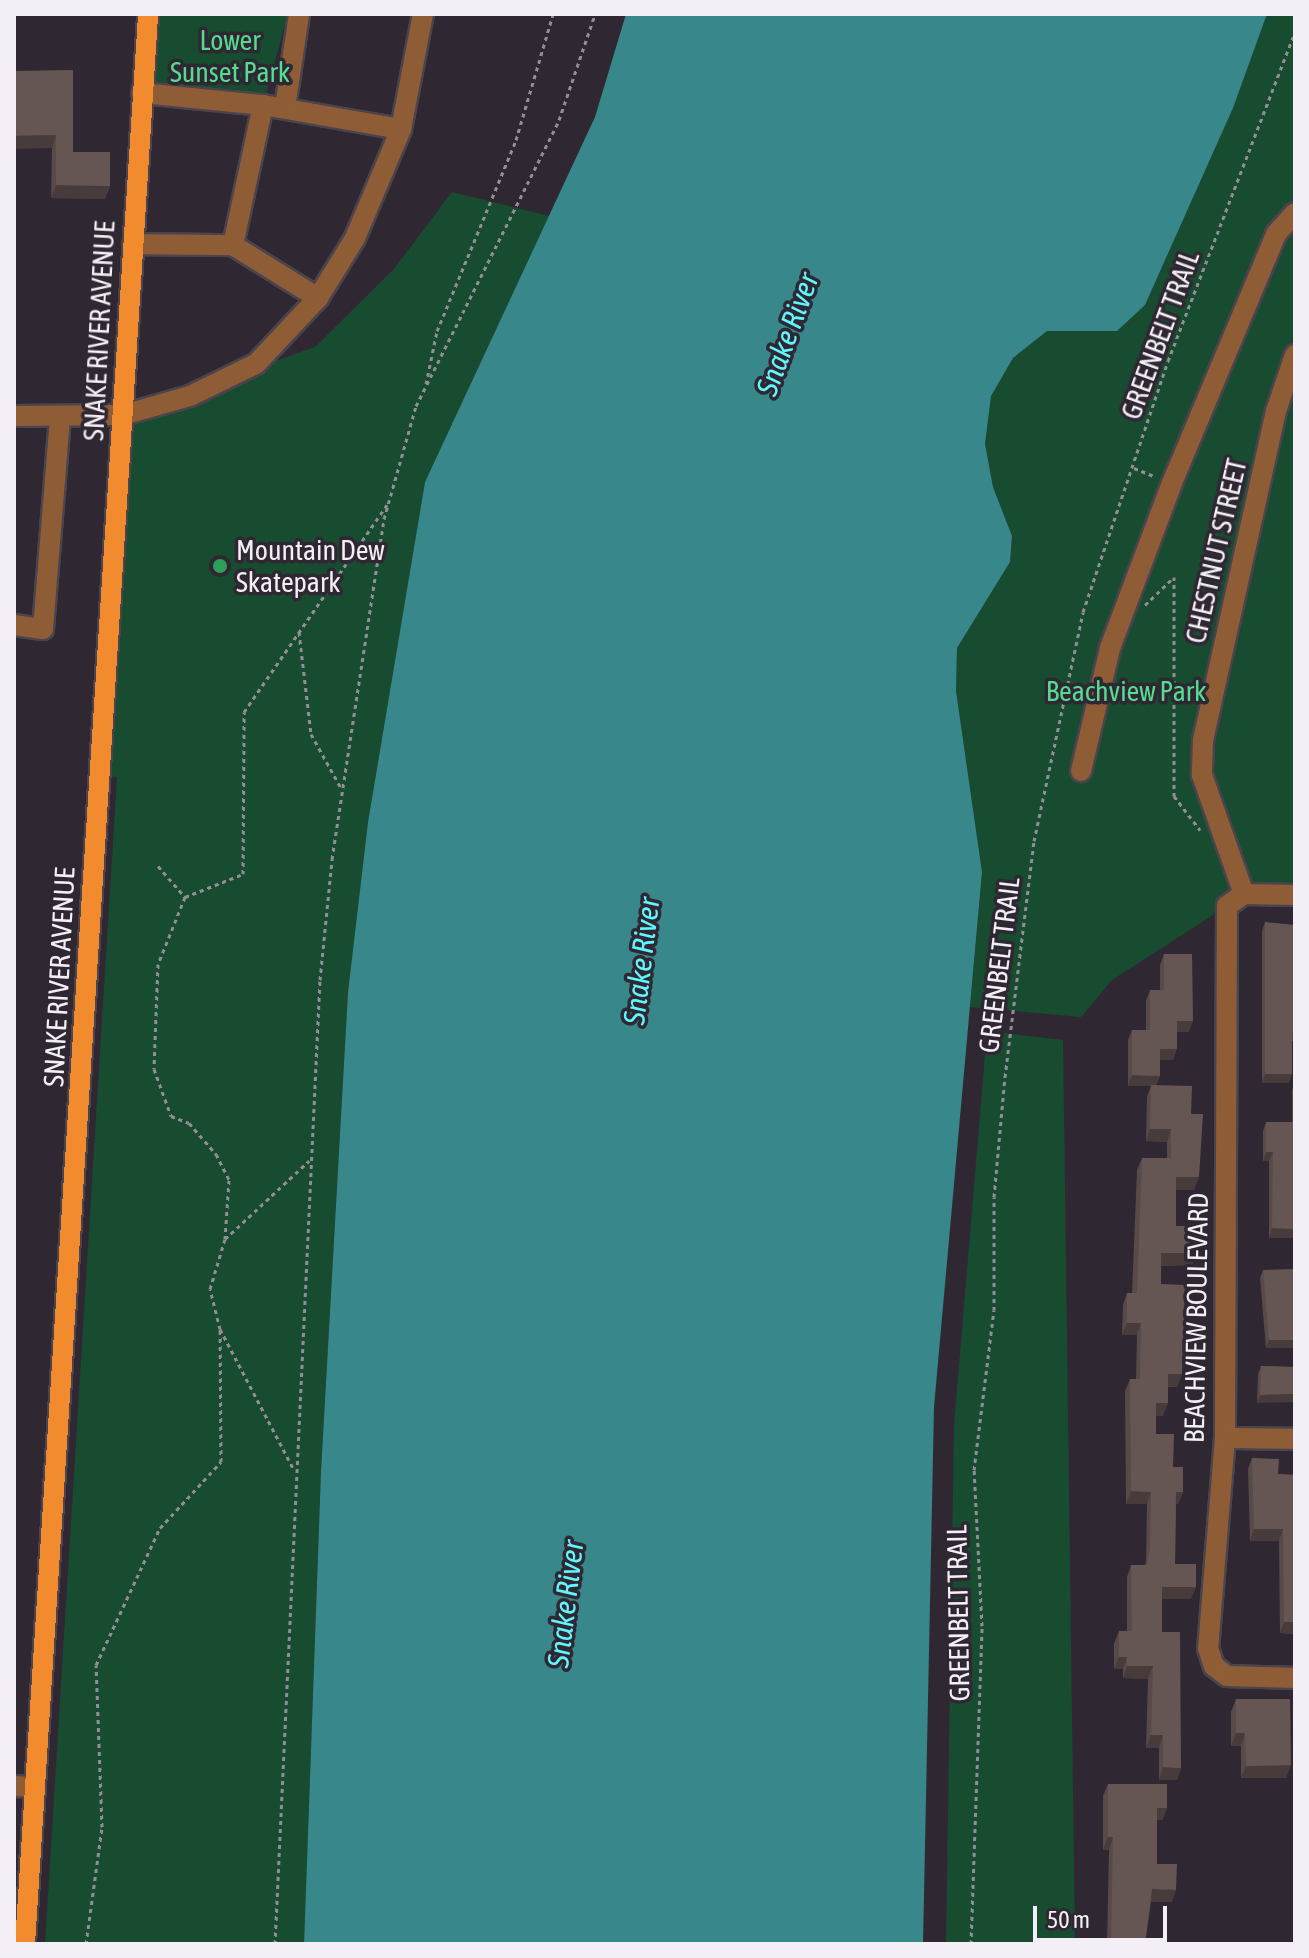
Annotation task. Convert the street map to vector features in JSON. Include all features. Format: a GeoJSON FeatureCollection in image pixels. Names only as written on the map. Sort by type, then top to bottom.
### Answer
{"type":"FeatureCollection","features":[{"type":"Feature","properties":{"kind":"main road","name":"SNAKE RIVER AVENUE"},"geometry":{"type":"LineString","coordinates":[[25,1944],[148,14]]}},
{"type":"Feature","properties":{"kind":"street"},"geometry":{"type":"LineString","coordinates":[[285,108],[299,14]]}},
{"type":"Feature","properties":{"kind":"street"},"geometry":{"type":"LineString","coordinates":[[14,416],[123,415],[190,396],[256,364],[318,298],[355,238],[401,129],[423,14]]}},
{"type":"Feature","properties":{"kind":"street"},"geometry":{"type":"LineString","coordinates":[[142,93],[285,108],[401,129]]}},
{"type":"Feature","properties":{"kind":"street"},"geometry":{"type":"LineString","coordinates":[[233,245],[263,105]]}},
{"type":"Feature","properties":{"kind":"street","name":"CHESTNUT STREET"},"geometry":{"type":"LineString","coordinates":[[1081,771],[1110,648],[1125,607],[1276,234],[1295,213]]}},
{"type":"Feature","properties":{"kind":"street"},"geometry":{"type":"LineString","coordinates":[[133,244],[233,245],[318,298]]}},
{"type":"Feature","properties":{"kind":"street","name":"CHESTNUT STREET"},"geometry":{"type":"LineString","coordinates":[[1244,894],[1202,775],[1203,741],[1276,411],[1295,355]]}},
{"type":"Feature","properties":{"kind":"street"},"geometry":{"type":"LineString","coordinates":[[14,625],[43,629],[60,416]]}},
{"type":"Feature","properties":{"kind":"street"},"geometry":{"type":"LineString","coordinates":[[1244,894],[1295,895]]}},
{"type":"Feature","properties":{"kind":"street","name":"BEACHVIEW BOULEVARD"},"geometry":{"type":"LineString","coordinates":[[1244,894],[1227,906],[1225,1438],[1208,1648],[1214,1666],[1227,1676],[1295,1678]]}},
{"type":"Feature","properties":{"kind":"street"},"geometry":{"type":"LineString","coordinates":[[1225,1438],[1295,1439]]}},
{"type":"Feature","properties":{"kind":"street"},"geometry":{"type":"LineString","coordinates":[[14,1786],[35,1787]]}},
{"type":"Feature","properties":{"kind":"path"},"geometry":{"type":"LineString","coordinates":[[275,1944],[320,980],[343,790],[389,501],[425,388],[437,331],[516,140],[553,14]]}},
{"type":"Feature","properties":{"kind":"path"},"geometry":{"type":"LineString","coordinates":[[425,388],[559,120],[595,14]]}},
{"type":"Feature","properties":{"kind":"path","name":"GREENBELT TRAIL"},"geometry":{"type":"LineString","coordinates":[[971,1944],[982,1626],[974,1470],[994,1310],[998,1152],[1034,841],[1083,612],[1168,361],[1295,32]]}},
{"type":"Feature","properties":{"kind":"path"},"geometry":{"type":"LineString","coordinates":[[86,1944],[102,1827],[96,1665],[160,1528],[221,1462],[220,1329],[210,1289],[225,1239],[229,1180],[216,1154],[189,1123],[171,1116],[154,1069],[158,964],[185,897],[243,874],[244,712],[389,501]]}},
{"type":"Feature","properties":{"kind":"path"},"geometry":{"type":"LineString","coordinates":[[1125,607],[1150,605],[1174,577],[1174,796],[1214,849],[1230,848]]}},
{"type":"Feature","properties":{"kind":"path"},"geometry":{"type":"LineString","coordinates":[[299,632],[311,734],[343,790]]}},
{"type":"Feature","properties":{"kind":"path"},"geometry":{"type":"LineString","coordinates":[[158,866],[185,897]]}},
{"type":"Feature","properties":{"kind":"path"},"geometry":{"type":"LineString","coordinates":[[225,1239],[311,1160]]}},
{"type":"Feature","properties":{"kind":"path"},"geometry":{"type":"LineString","coordinates":[[220,1329],[296,1473]]}},
{"type":"Feature","properties":{"kind":"green space","name":"Lower Sunset Park"},"geometry":{"type":"Polygon","coordinates":[[[156,14],[288,14],[263,105],[143,84],[156,14]]]}},
{"type":"Feature","properties":{"kind":"green space","name":"Beachview Park"},"geometry":{"type":"Polygon","coordinates":[[[1267,14],[1295,14],[1295,895],[1227,906],[1112,980],[1081,1017],[970,1007],[982,872],[956,691],[957,648],[1010,562],[1012,536],[993,487],[985,444],[991,395],[1013,358],[1047,331],[1117,331],[1145,305],[1233,108],[1267,14]]]}},
{"type":"Feature","properties":{"kind":"green space"},"geometry":{"type":"Polygon","coordinates":[[[452,192],[549,216],[425,482],[368,822],[348,992],[321,1471],[304,1944],[45,1944],[117,777],[100,775],[123,415],[315,347],[394,269],[452,192]]]}},
{"type":"Feature","properties":{"kind":"green space"},"geometry":{"type":"Polygon","coordinates":[[[987,1031],[1063,1040],[1075,1944],[946,1944],[954,1425],[987,1031]]]}},
{"type":"Feature","properties":{"kind":"water","name":"Snake River"},"geometry":{"type":"Polygon","coordinates":[[[626,14],[1267,14],[1233,108],[1145,305],[1117,331],[1047,331],[1013,358],[991,396],[985,444],[993,487],[1012,536],[1010,562],[957,648],[956,691],[982,872],[934,1407],[923,1944],[304,1944],[321,1471],[348,992],[368,822],[425,482],[595,117],[626,14]]]}},
{"type":"Feature","properties":{"kind":"building"},"geometry":{"type":"Polygon","coordinates":[[[73,70],[73,152],[110,152],[110,186],[56,185],[56,135],[14,136],[14,71],[73,70]]]}},
{"type":"Feature","properties":{"kind":"building"},"geometry":{"type":"Polygon","coordinates":[[[1265,922],[1295,925],[1292,1074],[1265,1074],[1265,922]]]}},
{"type":"Feature","properties":{"kind":"building"},"geometry":{"type":"Polygon","coordinates":[[[1164,954],[1192,954],[1193,1021],[1177,1021],[1177,1049],[1160,1049],[1160,1076],[1132,1075],[1132,1030],[1150,1030],[1150,990],[1164,990],[1164,954]]]}},
{"type":"Feature","properties":{"kind":"building"},"geometry":{"type":"Polygon","coordinates":[[[1151,1085],[1192,1086],[1191,1114],[1203,1114],[1199,1177],[1176,1177],[1176,1226],[1196,1226],[1197,1253],[1161,1253],[1161,1284],[1185,1285],[1182,1374],[1168,1374],[1168,1403],[1156,1403],[1156,1434],[1174,1434],[1173,1467],[1183,1467],[1183,1492],[1176,1492],[1175,1564],[1196,1564],[1196,1587],[1162,1587],[1162,1632],[1180,1632],[1181,1768],[1163,1767],[1163,1735],[1151,1735],[1153,1666],[1127,1666],[1127,1657],[1119,1657],[1119,1631],[1132,1631],[1131,1565],[1147,1565],[1150,1548],[1151,1492],[1131,1491],[1130,1379],[1140,1379],[1141,1323],[1127,1323],[1127,1293],[1137,1293],[1142,1158],[1171,1158],[1171,1129],[1150,1129],[1151,1085]]]}},
{"type":"Feature","properties":{"kind":"building"},"geometry":{"type":"Polygon","coordinates":[[[1266,1122],[1295,1122],[1295,1229],[1272,1228],[1273,1152],[1266,1152],[1266,1122]]]}},
{"type":"Feature","properties":{"kind":"building"},"geometry":{"type":"Polygon","coordinates":[[[1295,1269],[1295,1340],[1269,1340],[1263,1270],[1295,1269]]]}},
{"type":"Feature","properties":{"kind":"building"},"geometry":{"type":"Polygon","coordinates":[[[1261,1366],[1295,1367],[1295,1394],[1260,1395],[1261,1366]]]}},
{"type":"Feature","properties":{"kind":"building"},"geometry":{"type":"Polygon","coordinates":[[[1252,1458],[1279,1459],[1278,1474],[1295,1475],[1295,1622],[1284,1622],[1283,1529],[1254,1529],[1252,1458]]]}},
{"type":"Feature","properties":{"kind":"building"},"geometry":{"type":"Polygon","coordinates":[[[1236,1699],[1290,1699],[1291,1765],[1246,1766],[1245,1733],[1236,1733],[1236,1699]]]}},
{"type":"Feature","properties":{"kind":"building"},"geometry":{"type":"Polygon","coordinates":[[[1108,1784],[1167,1784],[1167,1808],[1157,1808],[1157,1864],[1177,1864],[1176,1890],[1152,1889],[1145,1944],[1111,1942],[1113,1837],[1108,1837],[1108,1784]]]}},
{"type":"Feature","properties":{"kind":"place","name":"Mountain Dew Skatepark"},"geometry":{"type":"Point","coordinates":[220,566]}}]}
